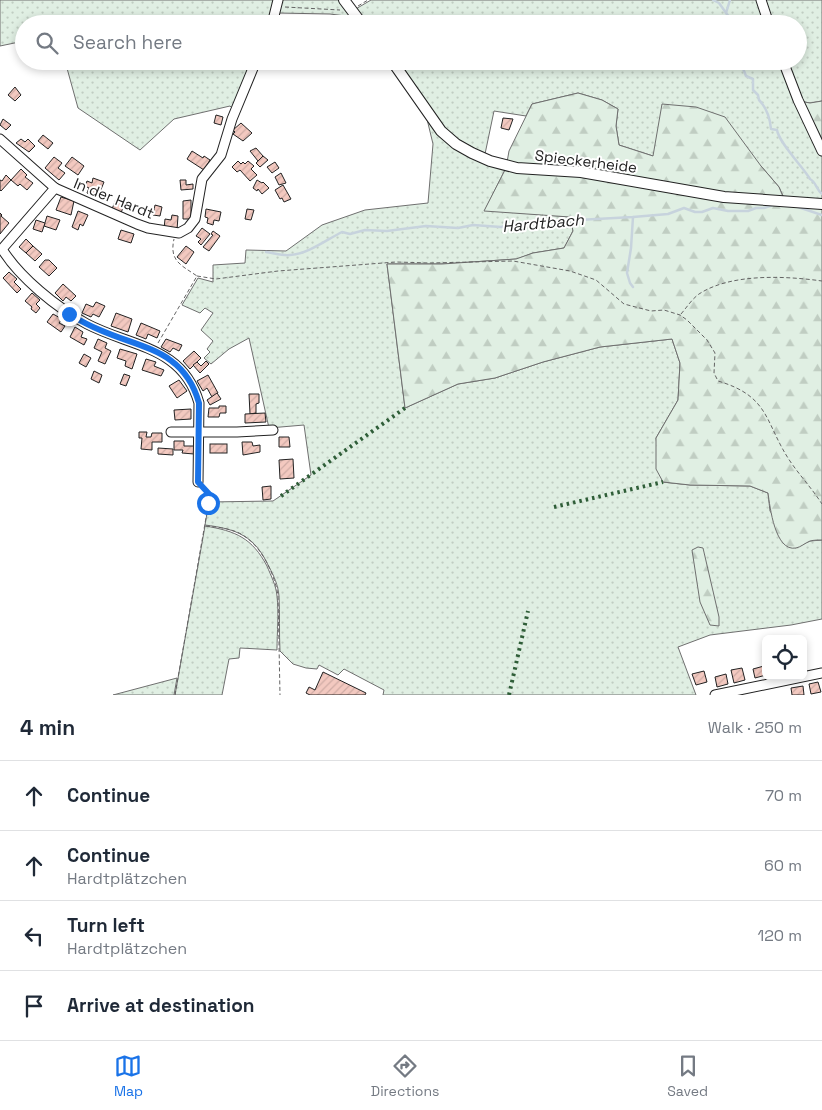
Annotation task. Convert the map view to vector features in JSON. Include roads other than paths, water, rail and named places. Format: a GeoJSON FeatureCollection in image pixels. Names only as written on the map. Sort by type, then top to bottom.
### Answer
{"type":"FeatureCollection","features":[{"type":"Feature","properties":{"kind":"main road"},"geometry":{"type":"LineString","coordinates":[[344,0],[356,15]]}},
{"type":"Feature","properties":{"kind":"main road","name":"Spieckerheide"},"geometry":{"type":"LineString","coordinates":[[398,70],[441,131],[448,138],[472,153],[490,160],[517,168],[581,172],[724,197],[822,204]]}},
{"type":"Feature","properties":{"kind":"street"},"geometry":{"type":"LineString","coordinates":[[761,0],[766,15]]}},
{"type":"Feature","properties":{"kind":"street","name":"In der Hardt"},"geometry":{"type":"LineString","coordinates":[[0,139],[55,188],[137,224],[175,234],[183,232],[194,219],[202,179],[220,155],[232,119],[252,70]]}},
{"type":"Feature","properties":{"kind":"street"},"geometry":{"type":"LineString","coordinates":[[786,70],[822,152]]}},
{"type":"Feature","properties":{"kind":"street"},"geometry":{"type":"LineString","coordinates":[[55,188],[2,249],[10,263],[69,314],[100,330],[154,350],[172,360],[184,373],[196,391],[199,403],[198,482]]}},
{"type":"Feature","properties":{"kind":"street"},"geometry":{"type":"LineString","coordinates":[[171,432],[273,430]]}},
{"type":"Feature","properties":{"kind":"street"},"geometry":{"type":"LineString","coordinates":[[715,695],[822,673]]}},
{"type":"Feature","properties":{"kind":"waterway"},"geometry":{"type":"LineString","coordinates":[[713,0],[719,3],[728,15]]}},
{"type":"Feature","properties":{"kind":"waterway"},"geometry":{"type":"LineString","coordinates":[[726,13],[730,0]]}},
{"type":"Feature","properties":{"kind":"waterway"},"geometry":{"type":"LineString","coordinates":[[744,70],[746,76],[753,79],[753,90],[766,110],[771,129],[777,130],[786,148],[822,194]]}},
{"type":"Feature","properties":{"kind":"waterway","name":"Hardtbach"},"geometry":{"type":"LineString","coordinates":[[266,252],[284,255],[297,254],[342,232],[350,234],[365,230],[387,231],[426,226],[458,228],[473,225],[501,227],[523,223],[668,214],[684,208],[695,212],[702,212],[713,208],[728,211],[748,211],[773,205]]}},
{"type":"Feature","properties":{"kind":"waterway","name":"Hardtbach"},"geometry":{"type":"LineString","coordinates":[[798,207],[822,215]]}},
{"type":"Feature","properties":{"kind":"waterway"},"geometry":{"type":"LineString","coordinates":[[633,217],[627,273],[633,287]]}}]}
